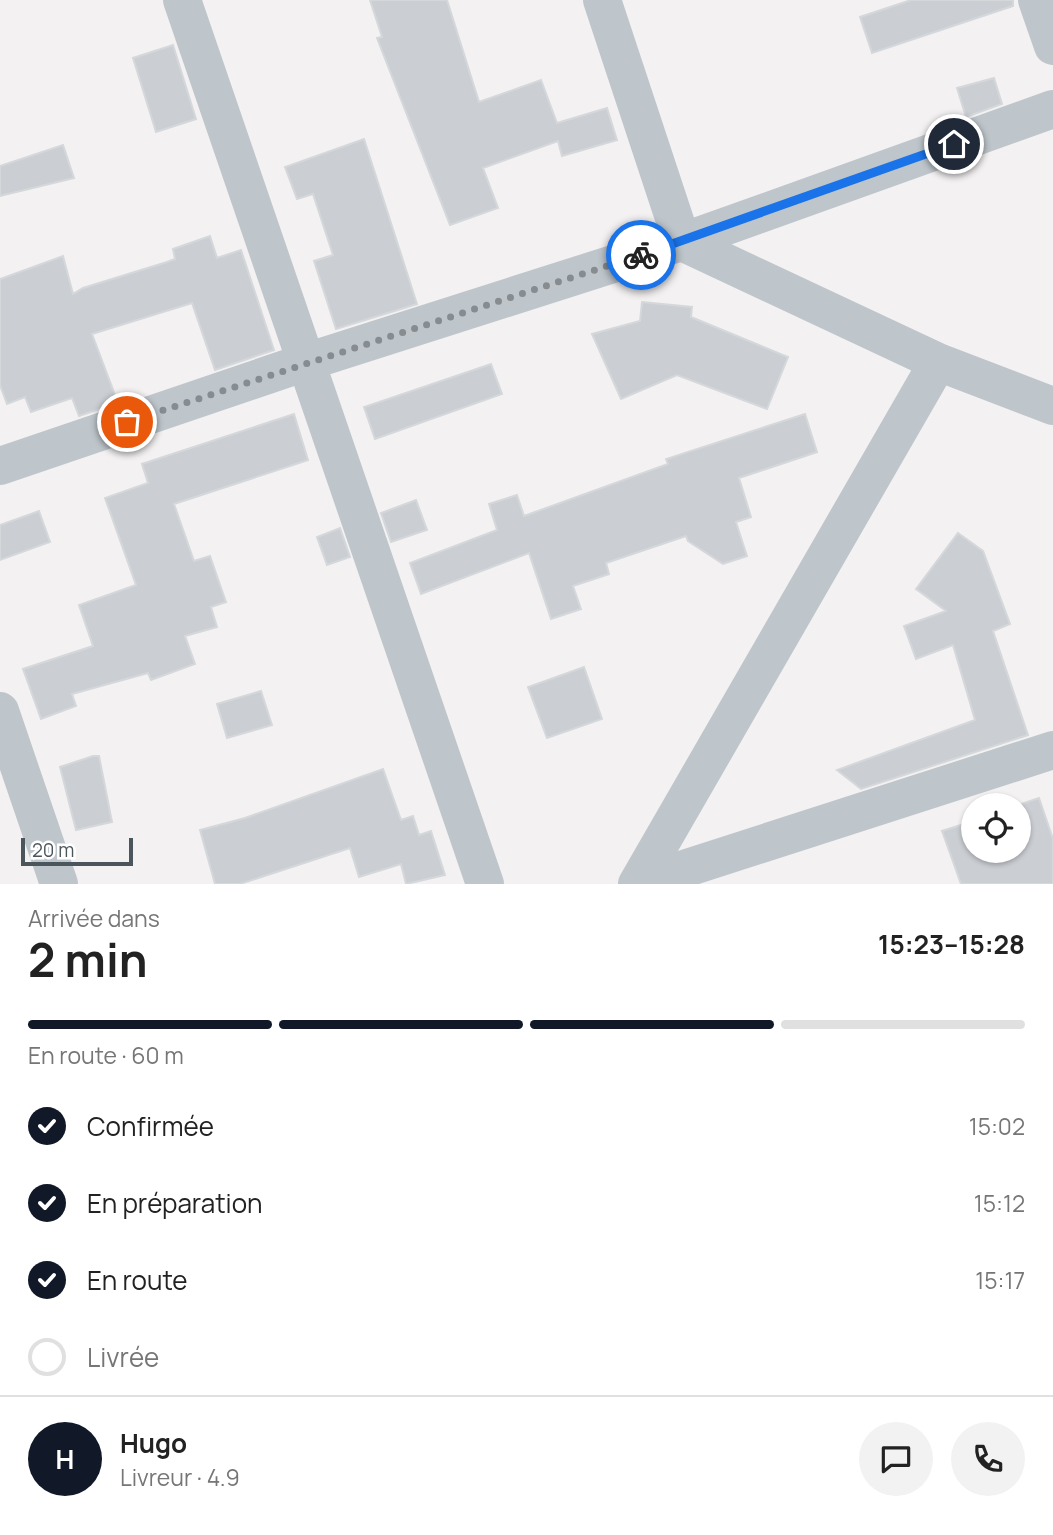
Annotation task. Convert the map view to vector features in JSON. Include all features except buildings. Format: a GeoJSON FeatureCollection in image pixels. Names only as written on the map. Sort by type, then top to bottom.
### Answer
{"type":"FeatureCollection","features":[{"type":"Feature","properties":{"kind":"street"},"geometry":{"type":"LineString","coordinates":[[182,0],[485,884]]}},
{"type":"Feature","properties":{"kind":"street"},"geometry":{"type":"LineString","coordinates":[[602,0],[682,242],[937,362],[1053,406]]}},
{"type":"Feature","properties":{"kind":"street"},"geometry":{"type":"LineString","coordinates":[[1037,0],[1053,46]]}},
{"type":"Feature","properties":{"kind":"street"},"geometry":{"type":"LineString","coordinates":[[0,466],[306,362],[682,242],[1053,109]]}},
{"type":"Feature","properties":{"kind":"street"},"geometry":{"type":"LineString","coordinates":[[937,362],[637,884],[1053,750]]}},
{"type":"Feature","properties":{"kind":"street"},"geometry":{"type":"LineString","coordinates":[[0,711],[60,884]]}},
{"type":"Feature","properties":{"kind":"way so far"},"geometry":{"type":"LineString","coordinates":[[127,422],[641,255]]}},
{"type":"Feature","properties":{"kind":"route"},"geometry":{"type":"LineString","coordinates":[[641,255],[954,144]]}}]}
